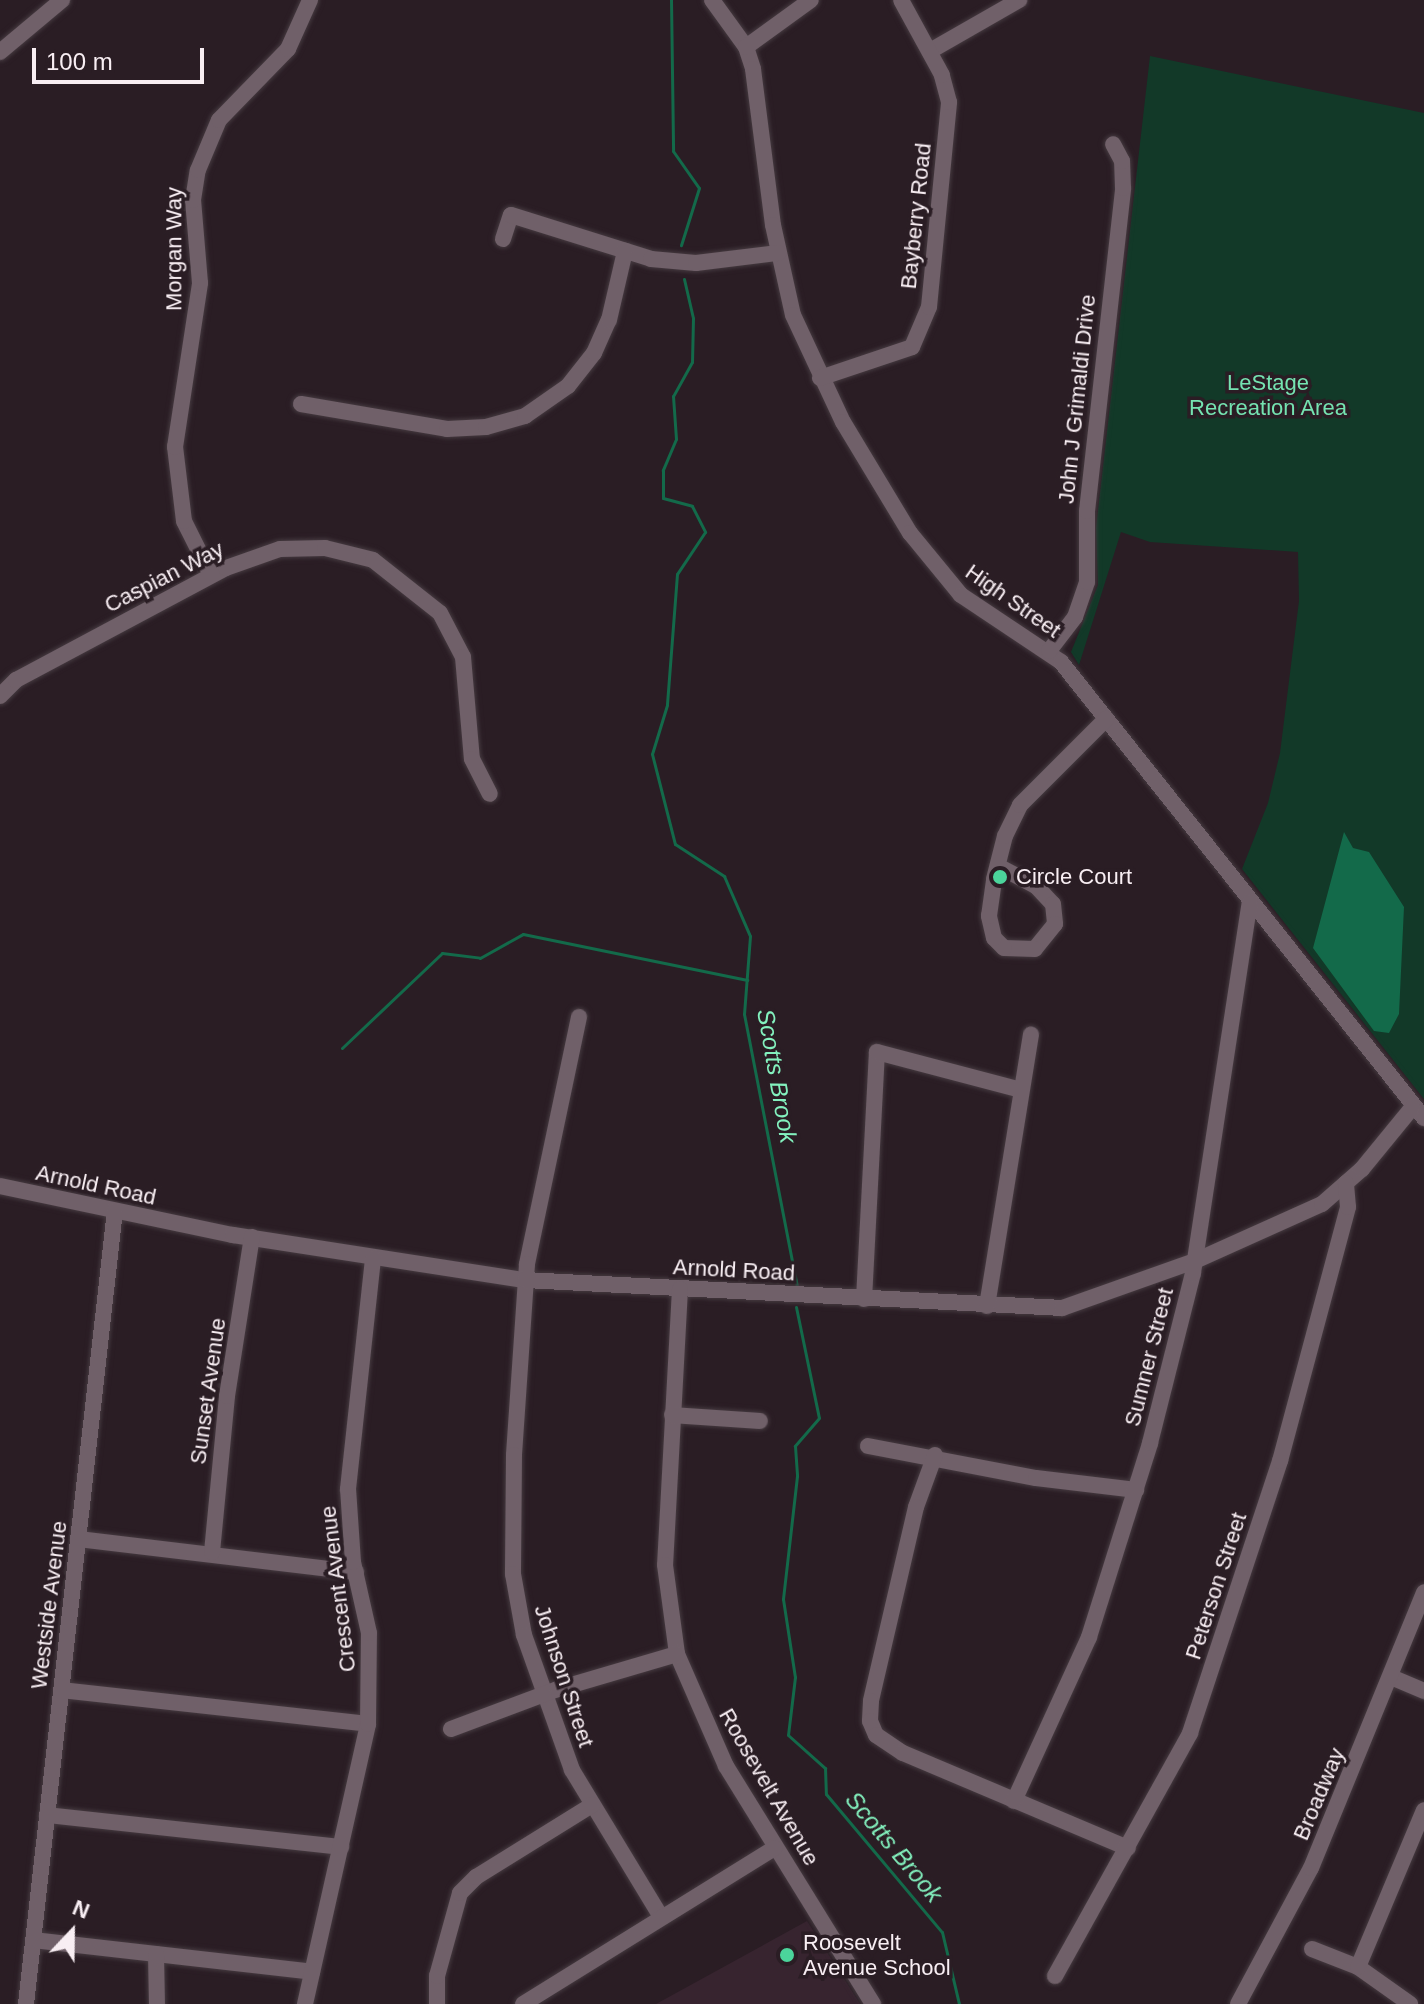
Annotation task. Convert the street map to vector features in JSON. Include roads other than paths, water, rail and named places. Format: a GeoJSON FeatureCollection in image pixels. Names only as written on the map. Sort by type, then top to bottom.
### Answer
{"type":"FeatureCollection","features":[{"type":"Feature","properties":{"kind":"street"},"geometry":{"type":"LineString","coordinates":[[0,52],[62,0]]}},
{"type":"Feature","properties":{"kind":"street","name":"Morgan Way"},"geometry":{"type":"LineString","coordinates":[[211,575],[184,521],[175,447],[200,283],[193,200],[198,170],[219,120],[288,49],[310,0]]}},
{"type":"Feature","properties":{"kind":"street","name":"High Street"},"geometry":{"type":"LineString","coordinates":[[712,0],[746,47],[787,299],[820,378],[934,567],[968,600],[1049,651],[1418,1113]]}},
{"type":"Feature","properties":{"kind":"street"},"geometry":{"type":"LineString","coordinates":[[746,47],[811,0]]}},
{"type":"Feature","properties":{"kind":"street","name":"Bayberry Road"},"geometry":{"type":"LineString","coordinates":[[820,378],[900,354],[912,347],[926,320],[949,102],[930,51],[901,0]]}},
{"type":"Feature","properties":{"kind":"street"},"geometry":{"type":"LineString","coordinates":[[930,51],[1019,0]]}},
{"type":"Feature","properties":{"kind":"street","name":"John J Grimaldi Drive"},"geometry":{"type":"LineString","coordinates":[[1049,651],[1080,607],[1087,582],[1087,511],[1123,188],[1122,161],[1113,144]]}},
{"type":"Feature","properties":{"kind":"street"},"geometry":{"type":"LineString","coordinates":[[503,239],[511,215],[625,251],[683,263],[778,253]]}},
{"type":"Feature","properties":{"kind":"street"},"geometry":{"type":"LineString","coordinates":[[301,404],[447,429],[486,427],[525,416],[558,395],[594,353],[609,320],[625,251]]}},
{"type":"Feature","properties":{"kind":"street","name":"Caspian Way"},"geometry":{"type":"LineString","coordinates":[[0,696],[16,680],[211,575],[280,549],[325,548],[373,560],[405,581],[440,613],[463,657],[472,759],[490,794]]}},
{"type":"Feature","properties":{"kind":"street"},"geometry":{"type":"LineString","coordinates":[[998,866],[1036,886],[1053,904],[1055,924],[1035,949],[1004,948],[994,938],[989,916],[998,866],[1020,805],[1106,719]]}},
{"type":"Feature","properties":{"kind":"street","name":"Sumner Street"},"geometry":{"type":"LineString","coordinates":[[1014,1801],[1079,1663],[1136,1490],[1195,1261],[1250,902]]}},
{"type":"Feature","properties":{"kind":"street","name":"Johnson Street"},"geometry":{"type":"LineString","coordinates":[[579,1017],[525,1280],[513,1574],[524,1635],[572,1770],[661,1917]]}},
{"type":"Feature","properties":{"kind":"street"},"geometry":{"type":"LineString","coordinates":[[987,1306],[1031,1035]]}},
{"type":"Feature","properties":{"kind":"street"},"geometry":{"type":"LineString","coordinates":[[864,1299],[877,1052],[1021,1090]]}},
{"type":"Feature","properties":{"kind":"street","name":"Arnold Road"},"geometry":{"type":"LineString","coordinates":[[0,1186],[252,1237],[525,1280],[987,1306],[1072,1307],[1195,1261],[1322,1204],[1418,1113]]}},
{"type":"Feature","properties":{"kind":"street","name":"Peterson Street"},"geometry":{"type":"LineString","coordinates":[[1055,1976],[1190,1733],[1308,1365],[1348,1207],[1346,1183]]}},
{"type":"Feature","properties":{"kind":"street","name":"Westside Avenue"},"geometry":{"type":"LineString","coordinates":[[26,2004],[115,1211]]}},
{"type":"Feature","properties":{"kind":"street","name":"Sunset Avenue"},"geometry":{"type":"LineString","coordinates":[[212,1552],[227,1396],[252,1237]]}},
{"type":"Feature","properties":{"kind":"street","name":"Crescent Avenue"},"geometry":{"type":"LineString","coordinates":[[305,2004],[368,1724],[369,1633],[356,1572],[348,1489],[373,1258]]}},
{"type":"Feature","properties":{"kind":"street","name":"Roosevelt Avenue"},"geometry":{"type":"LineString","coordinates":[[680,1289],[665,1565],[677,1654],[726,1766],[873,2004]]}},
{"type":"Feature","properties":{"kind":"street"},"geometry":{"type":"LineString","coordinates":[[672,1415],[760,1421]]}},
{"type":"Feature","properties":{"kind":"street"},"geometry":{"type":"LineString","coordinates":[[868,1446],[935,1455],[1036,1478],[1136,1490]]}},
{"type":"Feature","properties":{"kind":"street"},"geometry":{"type":"LineString","coordinates":[[935,1455],[916,1507],[871,1701],[870,1721],[876,1735],[903,1753],[1128,1848]]}},
{"type":"Feature","properties":{"kind":"street"},"geometry":{"type":"LineString","coordinates":[[78,1539],[212,1552],[356,1572]]}},
{"type":"Feature","properties":{"kind":"street","name":"Broadway"},"geometry":{"type":"LineString","coordinates":[[1238,2004],[1311,1868],[1424,1592]]}},
{"type":"Feature","properties":{"kind":"street"},"geometry":{"type":"LineString","coordinates":[[451,1729],[544,1694],[677,1654]]}},
{"type":"Feature","properties":{"kind":"street"},"geometry":{"type":"LineString","coordinates":[[1391,1677],[1424,1691]]}},
{"type":"Feature","properties":{"kind":"street"},"geometry":{"type":"LineString","coordinates":[[61,1690],[368,1724]]}},
{"type":"Feature","properties":{"kind":"street"},"geometry":{"type":"LineString","coordinates":[[437,2004],[437,1976],[460,1893],[592,1805]]}},
{"type":"Feature","properties":{"kind":"street"},"geometry":{"type":"LineString","coordinates":[[1358,1967],[1424,1810]]}},
{"type":"Feature","properties":{"kind":"street"},"geometry":{"type":"LineString","coordinates":[[47,1815],[341,1847]]}},
{"type":"Feature","properties":{"kind":"street"},"geometry":{"type":"LineString","coordinates":[[523,2004],[775,1848]]}},
{"type":"Feature","properties":{"kind":"street"},"geometry":{"type":"LineString","coordinates":[[33,1940],[312,1972]]}},
{"type":"Feature","properties":{"kind":"street"},"geometry":{"type":"LineString","coordinates":[[1312,1949],[1358,1967],[1410,2004]]}},
{"type":"Feature","properties":{"kind":"street"},"geometry":{"type":"LineString","coordinates":[[156,1954],[157,2004]]}},
{"type":"Feature","properties":{"kind":"waterway","name":"Scotts Brook"},"geometry":{"type":"LineString","coordinates":[[671,0],[673,151],[699,188],[681,245]]}},
{"type":"Feature","properties":{"kind":"waterway","name":"Scotts Brook"},"geometry":{"type":"LineString","coordinates":[[684,279],[693,318],[692,362],[673,396],[676,439],[663,470],[663,498],[692,506],[705,532],[677,574],[667,705],[652,754],[675,844],[724,876],[750,936],[744,1014],[797,1286]]}},
{"type":"Feature","properties":{"kind":"waterway"},"geometry":{"type":"LineString","coordinates":[[342,1048],[442,953],[480,958],[523,934],[747,980]]}},
{"type":"Feature","properties":{"kind":"waterway","name":"Scotts Brook"},"geometry":{"type":"LineString","coordinates":[[796,1307],[819,1418],[795,1446],[797,1476],[783,1599],[795,1677],[788,1735],[825,1768],[826,1794],[942,1932],[959,2004]]}},
{"type":"Feature","properties":{"kind":"place","name":"Circle Court"},"geometry":{"type":"Point","coordinates":[1000,877]}},
{"type":"Feature","properties":{"kind":"place","name":"Roosevelt Avenue School"},"geometry":{"type":"Point","coordinates":[787,1955]}},
{"type":"Feature","properties":{"kind":"park label","name":"LeStage Recreation Area"},"geometry":{"type":"Point","coordinates":[1268,394]}}]}
